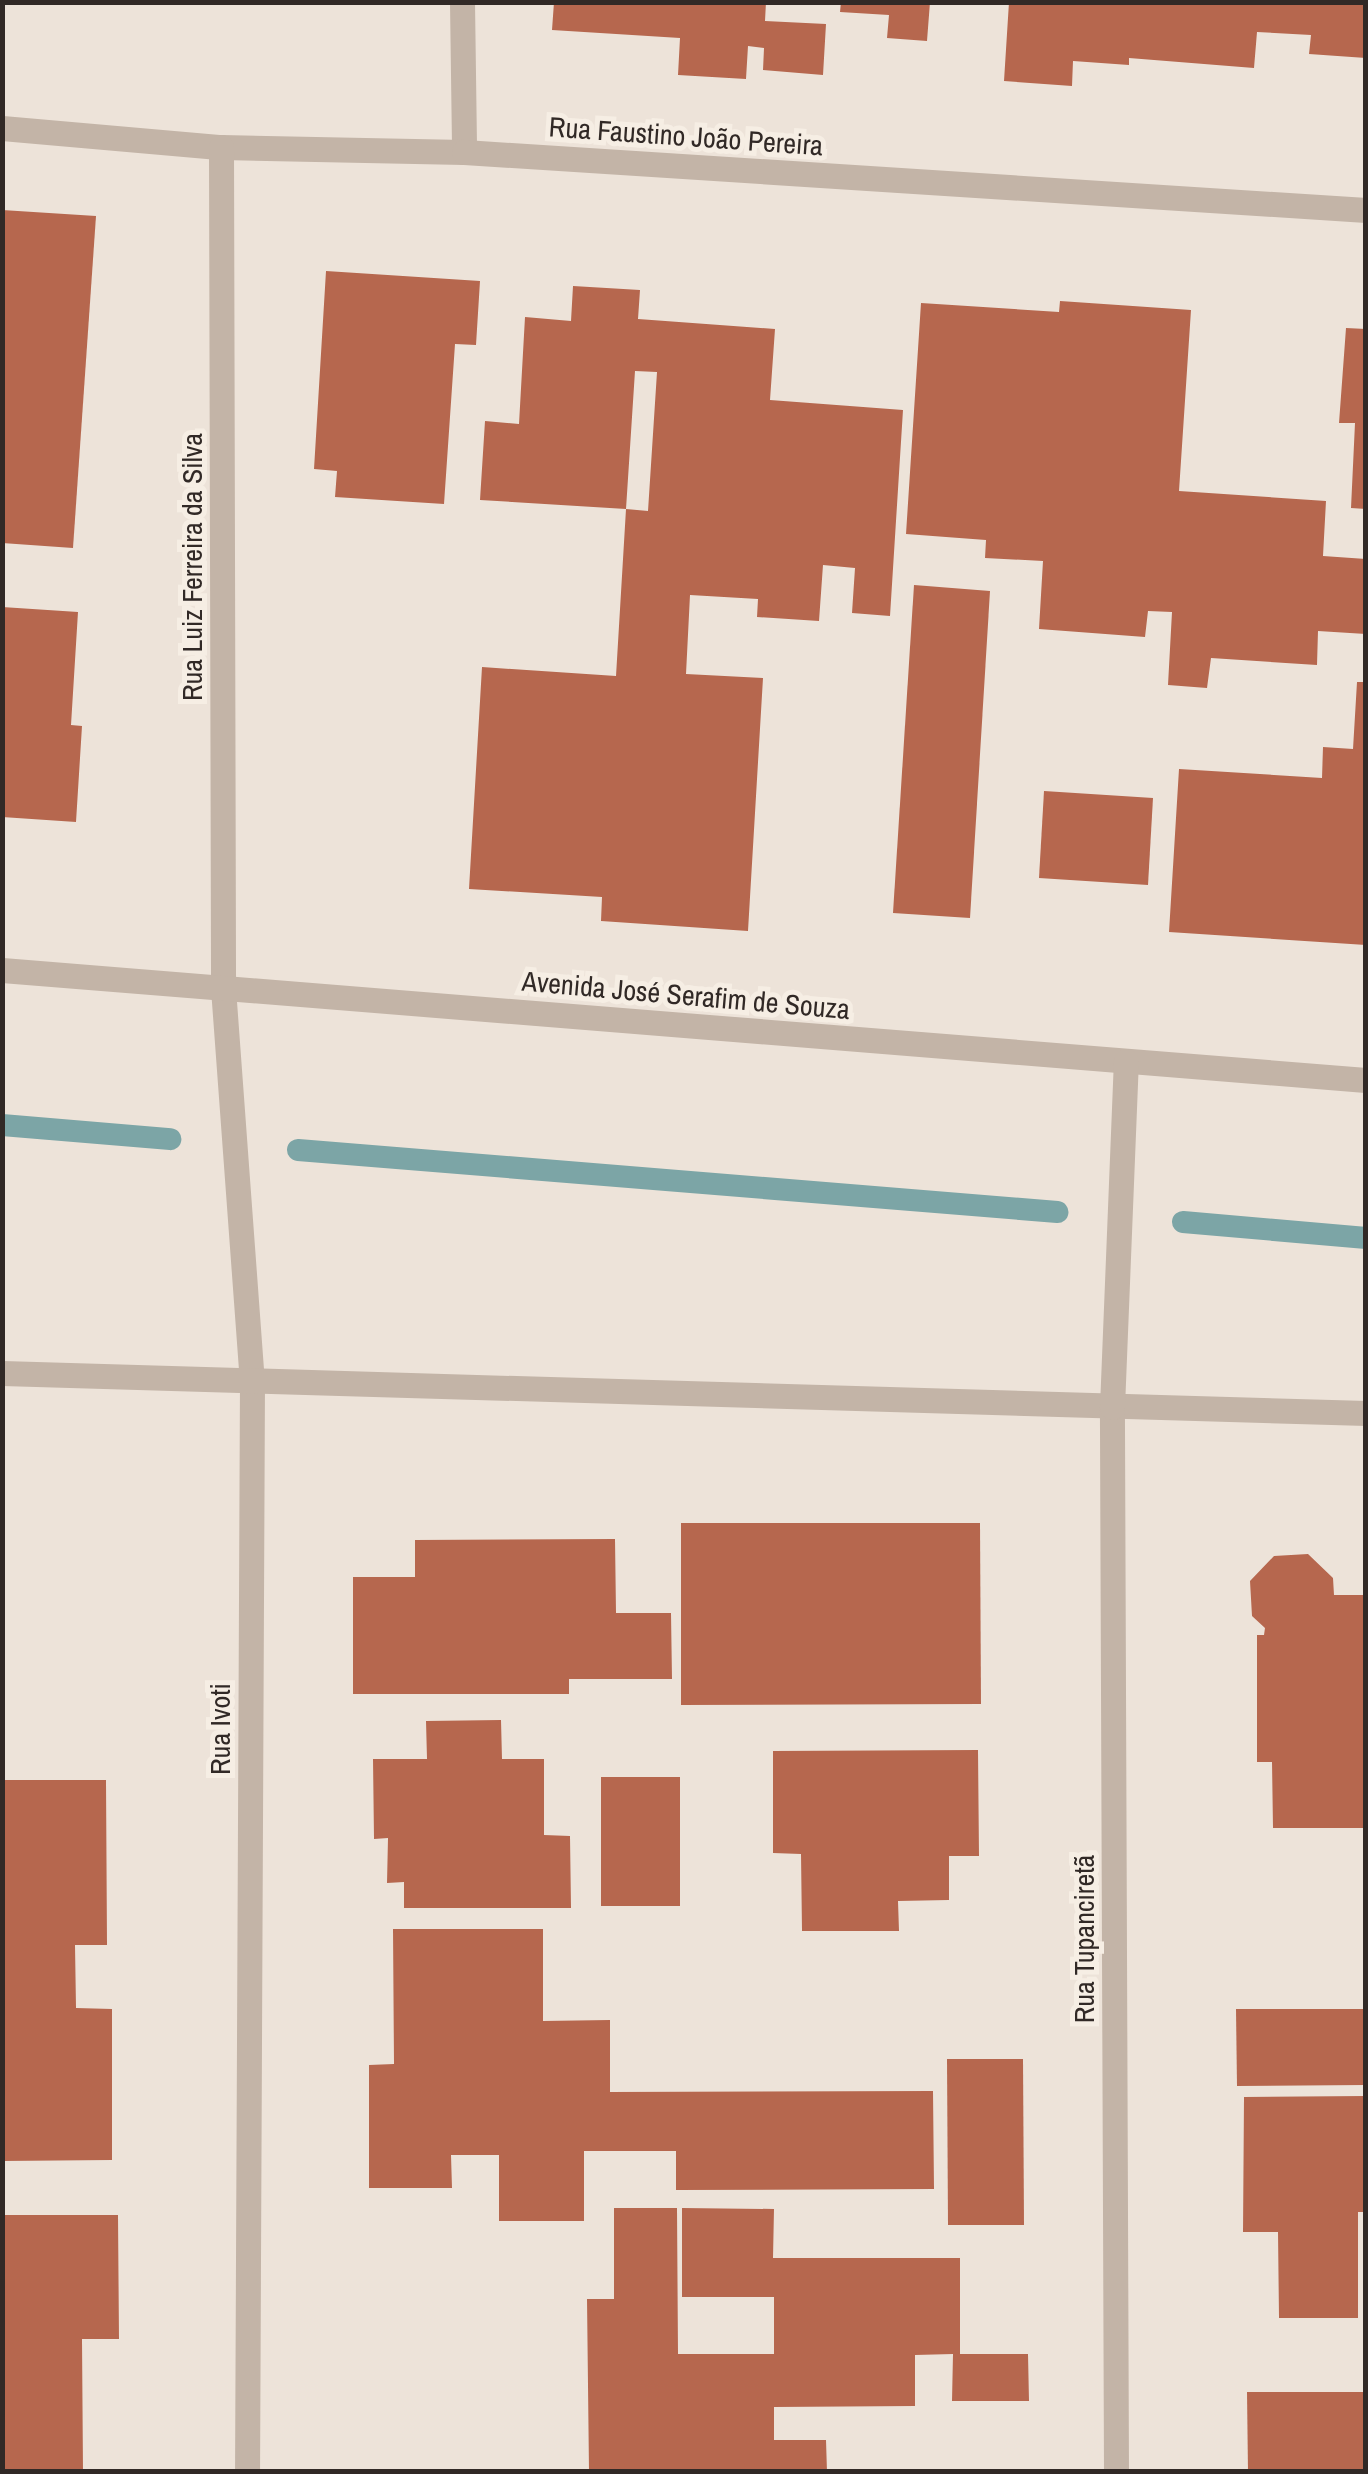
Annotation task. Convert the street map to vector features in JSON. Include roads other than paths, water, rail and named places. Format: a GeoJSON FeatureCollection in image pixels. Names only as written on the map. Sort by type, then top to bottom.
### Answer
{"type":"FeatureCollection","features":[{"type":"Feature","properties":{"kind":"street"},"geometry":{"type":"LineString","coordinates":[[462,2],[464,152]]}},
{"type":"Feature","properties":{"kind":"street","name":"Rua Faustino João Pereira"},"geometry":{"type":"LineString","coordinates":[[2,128],[221,146],[464,152],[1366,210]]}},
{"type":"Feature","properties":{"kind":"street","name":"Rua Luiz Ferreira da Silva"},"geometry":{"type":"LineString","coordinates":[[221,146],[223,988]]}},
{"type":"Feature","properties":{"kind":"street","name":"Avenida José Serafim de Souza"},"geometry":{"type":"LineString","coordinates":[[2,970],[1366,1080]]}},
{"type":"Feature","properties":{"kind":"street","name":"Rua Ivoti"},"geometry":{"type":"LineString","coordinates":[[223,988],[252,1380],[247,2472]]}},
{"type":"Feature","properties":{"kind":"street","name":"Rua Tupanciretã"},"geometry":{"type":"LineString","coordinates":[[1116,2472],[1112,1407],[1126,1060]]}},
{"type":"Feature","properties":{"kind":"street"},"geometry":{"type":"LineString","coordinates":[[2,1373],[1366,1413]]}},
{"type":"Feature","properties":{"kind":"waterway"},"geometry":{"type":"LineString","coordinates":[[2,1125],[170,1139]]}},
{"type":"Feature","properties":{"kind":"waterway"},"geometry":{"type":"LineString","coordinates":[[298,1150],[1057,1212]]}},
{"type":"Feature","properties":{"kind":"waterway"},"geometry":{"type":"LineString","coordinates":[[1183,1222],[1366,1238]]}}]}
